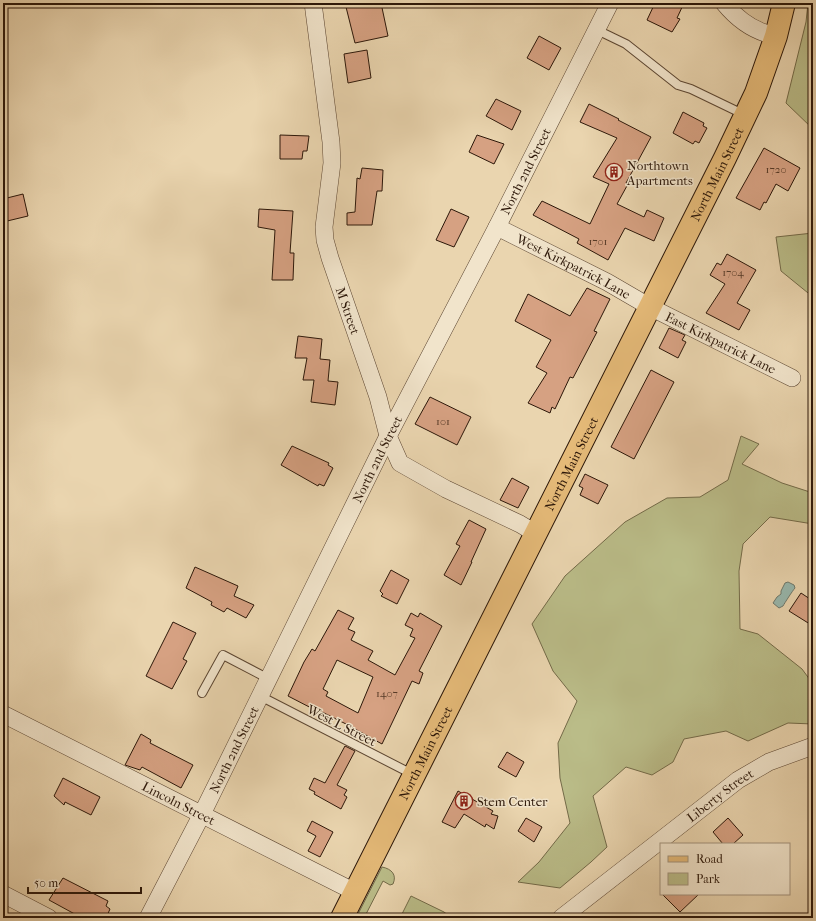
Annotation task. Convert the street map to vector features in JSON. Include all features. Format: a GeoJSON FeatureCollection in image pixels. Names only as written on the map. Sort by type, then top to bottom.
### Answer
{"type":"FeatureCollection","features":[{"type":"Feature","properties":{"kind":"main road","name":"North Main Street"},"geometry":{"type":"LineString","coordinates":[[342,918],[746,115],[756,93],[776,36],[784,3]]}},
{"type":"Feature","properties":{"kind":"street","name":"M Street"},"geometry":{"type":"LineString","coordinates":[[312,3],[331,142],[332,164],[324,227],[326,240],[330,258],[378,397],[388,436],[400,463],[446,489],[520,524],[535,533]]}},
{"type":"Feature","properties":{"kind":"street","name":"North 2nd Street"},"geometry":{"type":"LineString","coordinates":[[148,918],[202,814],[388,436],[497,227],[610,3]]}},
{"type":"Feature","properties":{"kind":"street"},"geometry":{"type":"LineString","coordinates":[[730,7],[750,26],[769,35],[776,36]]}},
{"type":"Feature","properties":{"kind":"street","name":"West Kirkpatrick Lane"},"geometry":{"type":"LineString","coordinates":[[497,227],[607,282],[650,307]]}},
{"type":"Feature","properties":{"kind":"street","name":"East Kirkpatrick Lane"},"geometry":{"type":"LineString","coordinates":[[650,307],[792,378]]}},
{"type":"Feature","properties":{"kind":"street","name":"Lincoln Street"},"geometry":{"type":"LineString","coordinates":[[3,714],[355,892]]}},
{"type":"Feature","properties":{"kind":"street","name":"Liberty Street"},"geometry":{"type":"LineString","coordinates":[[561,918],[738,780],[769,762],[813,746]]}},
{"type":"Feature","properties":{"kind":"street"},"geometry":{"type":"LineString","coordinates":[[3,894],[49,918]]}},
{"type":"Feature","properties":{"kind":"lane"},"geometry":{"type":"LineString","coordinates":[[597,30],[626,44],[678,85],[746,115]]}},
{"type":"Feature","properties":{"kind":"lane"},"geometry":{"type":"LineString","coordinates":[[202,693],[223,655],[269,679]]}},
{"type":"Feature","properties":{"kind":"lane","name":"West L Street"},"geometry":{"type":"LineString","coordinates":[[260,696],[414,775]]}},
{"type":"Feature","properties":{"kind":"green space"},"geometry":{"type":"Polygon","coordinates":[[[808,3],[813,3],[813,129],[786,103],[806,22],[808,3]]]}},
{"type":"Feature","properties":{"kind":"green space"},"geometry":{"type":"Polygon","coordinates":[[[813,233],[813,297],[781,271],[776,237],[813,233]]]}},
{"type":"Feature","properties":{"kind":"green space"},"geometry":{"type":"Polygon","coordinates":[[[741,436],[759,444],[742,464],[782,483],[813,493],[813,524],[770,517],[743,544],[739,571],[740,629],[758,634],[802,669],[813,684],[813,724],[788,723],[748,741],[726,731],[684,739],[673,762],[652,775],[626,767],[593,796],[607,847],[560,888],[518,882],[539,862],[570,823],[560,778],[558,743],[577,701],[553,671],[532,624],[565,576],[625,522],[667,498],[700,497],[728,480],[741,436]]]}},
{"type":"Feature","properties":{"kind":"green space"},"geometry":{"type":"Polygon","coordinates":[[[382,867],[393,873],[393,884],[390,885],[383,881],[364,918],[356,918],[382,867]]]}},
{"type":"Feature","properties":{"kind":"green space"},"geometry":{"type":"Polygon","coordinates":[[[411,896],[444,912],[452,918],[400,918],[411,896]]]}},
{"type":"Feature","properties":{"kind":"water"},"geometry":{"type":"Polygon","coordinates":[[[788,582],[794,585],[795,588],[783,606],[779,608],[773,603],[781,594],[785,583],[788,582]]]}},
{"type":"Feature","properties":{"kind":"building"},"geometry":{"type":"Polygon","coordinates":[[[345,3],[381,3],[388,36],[355,43],[345,3]]]}},
{"type":"Feature","properties":{"kind":"building"},"geometry":{"type":"Polygon","coordinates":[[[655,3],[684,3],[677,18],[680,19],[672,32],[647,20],[655,3]]]}},
{"type":"Feature","properties":{"kind":"building"},"geometry":{"type":"Polygon","coordinates":[[[539,36],[561,48],[549,70],[527,58],[539,36]]]}},
{"type":"Feature","properties":{"kind":"building"},"geometry":{"type":"Polygon","coordinates":[[[367,50],[371,78],[348,83],[344,54],[367,50]]]}},
{"type":"Feature","properties":{"kind":"building"},"geometry":{"type":"Polygon","coordinates":[[[496,99],[521,111],[512,130],[486,116],[496,99]]]}},
{"type":"Feature","properties":{"kind":"building"},"geometry":{"type":"Polygon","coordinates":[[[589,104],[651,137],[626,183],[628,184],[617,204],[644,217],[647,210],[664,218],[654,241],[625,228],[608,260],[577,243],[579,239],[533,215],[542,201],[590,224],[609,184],[593,177],[617,138],[580,122],[589,104]]]}},
{"type":"Feature","properties":{"kind":"building"},"geometry":{"type":"Polygon","coordinates":[[[683,112],[704,123],[703,126],[707,128],[699,143],[695,141],[693,144],[673,133],[683,112]]]}},
{"type":"Feature","properties":{"kind":"building"},"geometry":{"type":"Polygon","coordinates":[[[280,135],[309,136],[307,151],[303,151],[302,159],[280,159],[280,135]]]}},
{"type":"Feature","properties":{"kind":"building"},"geometry":{"type":"Polygon","coordinates":[[[477,135],[504,144],[494,164],[469,152],[477,135]]]}},
{"type":"Feature","properties":{"kind":"building"},"geometry":{"type":"Polygon","coordinates":[[[764,148],[800,168],[788,191],[776,184],[766,203],[764,202],[760,210],[736,198],[764,148]]]}},
{"type":"Feature","properties":{"kind":"building"},"geometry":{"type":"Polygon","coordinates":[[[362,168],[383,170],[382,191],[377,191],[372,225],[347,225],[347,213],[355,212],[357,178],[360,179],[362,168]]]}},
{"type":"Feature","properties":{"kind":"building"},"geometry":{"type":"Polygon","coordinates":[[[23,194],[28,216],[3,222],[3,199],[23,194]]]}},
{"type":"Feature","properties":{"kind":"building"},"geometry":{"type":"Polygon","coordinates":[[[259,209],[293,211],[290,253],[294,253],[293,280],[272,280],[275,230],[258,227],[259,209]]]}},
{"type":"Feature","properties":{"kind":"building"},"geometry":{"type":"Polygon","coordinates":[[[451,209],[469,217],[454,247],[436,240],[451,209]]]}},
{"type":"Feature","properties":{"kind":"building"},"geometry":{"type":"Polygon","coordinates":[[[727,254],[756,270],[737,303],[750,310],[739,330],[706,313],[725,284],[710,275],[717,263],[721,265],[727,254]]]}},
{"type":"Feature","properties":{"kind":"building"},"geometry":{"type":"Polygon","coordinates":[[[587,288],[610,299],[594,331],[597,332],[573,378],[570,377],[555,409],[552,407],[550,413],[528,403],[547,373],[536,367],[551,340],[515,321],[528,294],[570,316],[587,288]]]}},
{"type":"Feature","properties":{"kind":"building"},"geometry":{"type":"Polygon","coordinates":[[[669,328],[685,335],[682,340],[686,342],[678,358],[659,348],[669,328]]]}},
{"type":"Feature","properties":{"kind":"building"},"geometry":{"type":"Polygon","coordinates":[[[298,336],[322,339],[320,359],[330,360],[328,381],[338,382],[335,405],[311,402],[314,380],[303,380],[307,358],[295,358],[298,336]]]}},
{"type":"Feature","properties":{"kind":"building"},"geometry":{"type":"Polygon","coordinates":[[[651,370],[674,382],[634,459],[611,447],[651,370]]]}},
{"type":"Feature","properties":{"kind":"building"},"geometry":{"type":"Polygon","coordinates":[[[430,397],[471,417],[457,445],[415,424],[430,397]]]}},
{"type":"Feature","properties":{"kind":"building"},"geometry":{"type":"Polygon","coordinates":[[[292,446],[329,463],[328,465],[333,468],[324,486],[319,484],[318,486],[281,465],[292,446]]]}},
{"type":"Feature","properties":{"kind":"building"},"geometry":{"type":"Polygon","coordinates":[[[585,474],[608,485],[598,504],[580,495],[583,488],[579,486],[585,474]]]}},
{"type":"Feature","properties":{"kind":"building"},"geometry":{"type":"Polygon","coordinates":[[[512,478],[529,487],[518,508],[500,500],[512,478]]]}},
{"type":"Feature","properties":{"kind":"building"},"geometry":{"type":"Polygon","coordinates":[[[469,520],[486,529],[461,585],[444,575],[460,546],[456,544],[469,520]]]}},
{"type":"Feature","properties":{"kind":"building"},"geometry":{"type":"Polygon","coordinates":[[[195,567],[238,586],[234,596],[254,605],[246,618],[227,608],[224,612],[211,605],[212,602],[186,588],[195,567]]]}},
{"type":"Feature","properties":{"kind":"building"},"geometry":{"type":"Polygon","coordinates":[[[391,570],[409,580],[397,604],[381,596],[383,594],[380,591],[391,570]]]}},
{"type":"Feature","properties":{"kind":"building"},"geometry":{"type":"Polygon","coordinates":[[[801,593],[813,601],[813,626],[789,611],[801,593]]]}},
{"type":"Feature","properties":{"kind":"building"},"geometry":{"type":"Polygon","coordinates":[[[338,610],[354,618],[348,629],[355,632],[351,640],[373,651],[368,660],[395,675],[415,638],[410,636],[413,629],[405,625],[411,613],[418,617],[420,613],[442,626],[419,671],[423,673],[419,684],[412,681],[382,744],[346,724],[288,696],[304,662],[312,649],[315,651],[338,610]],[[337,660],[323,689],[328,692],[326,696],[358,713],[373,677],[337,660]]]}},
{"type":"Feature","properties":{"kind":"building"},"geometry":{"type":"Polygon","coordinates":[[[173,622],[196,633],[183,659],[187,661],[172,689],[146,676],[173,622]]]}},
{"type":"Feature","properties":{"kind":"building"},"geometry":{"type":"Polygon","coordinates":[[[141,734],[151,740],[150,743],[193,765],[181,788],[142,767],[140,770],[125,765],[141,734]]]}},
{"type":"Feature","properties":{"kind":"building"},"geometry":{"type":"Polygon","coordinates":[[[345,746],[355,751],[337,785],[347,790],[344,795],[347,797],[341,809],[314,794],[315,792],[309,789],[314,778],[325,783],[345,746]]]}},
{"type":"Feature","properties":{"kind":"building"},"geometry":{"type":"Polygon","coordinates":[[[507,752],[524,762],[516,777],[498,767],[507,752]]]}},
{"type":"Feature","properties":{"kind":"building"},"geometry":{"type":"Polygon","coordinates":[[[63,778],[100,797],[91,815],[65,802],[64,805],[54,796],[63,778]]]}},
{"type":"Feature","properties":{"kind":"building","name":"Stem Center"},"geometry":{"type":"Polygon","coordinates":[[[458,791],[493,811],[491,814],[498,816],[494,829],[486,824],[485,827],[464,814],[455,828],[442,822],[458,791]]]}},
{"type":"Feature","properties":{"kind":"building"},"geometry":{"type":"Polygon","coordinates":[[[526,818],[542,827],[534,842],[518,831],[526,818]]]}},
{"type":"Feature","properties":{"kind":"building"},"geometry":{"type":"Polygon","coordinates":[[[728,818],[743,835],[734,843],[722,843],[713,832],[728,818]]]}},
{"type":"Feature","properties":{"kind":"building"},"geometry":{"type":"Polygon","coordinates":[[[312,821],[333,832],[320,857],[308,851],[316,836],[307,831],[312,821]]]}},
{"type":"Feature","properties":{"kind":"building"},"geometry":{"type":"Polygon","coordinates":[[[63,878],[108,901],[106,906],[110,909],[106,918],[82,918],[49,900],[63,878]]]}},
{"type":"Feature","properties":{"kind":"building"},"geometry":{"type":"Polygon","coordinates":[[[663,895],[698,895],[680,912],[663,895]]]}},
{"type":"Feature","properties":{"kind":"place","name":"Northtown Apartments"},"geometry":{"type":"Point","coordinates":[614,172]}},
{"type":"Feature","properties":{"kind":"place","name":"Stem Center"},"geometry":{"type":"Point","coordinates":[464,801]}}]}
